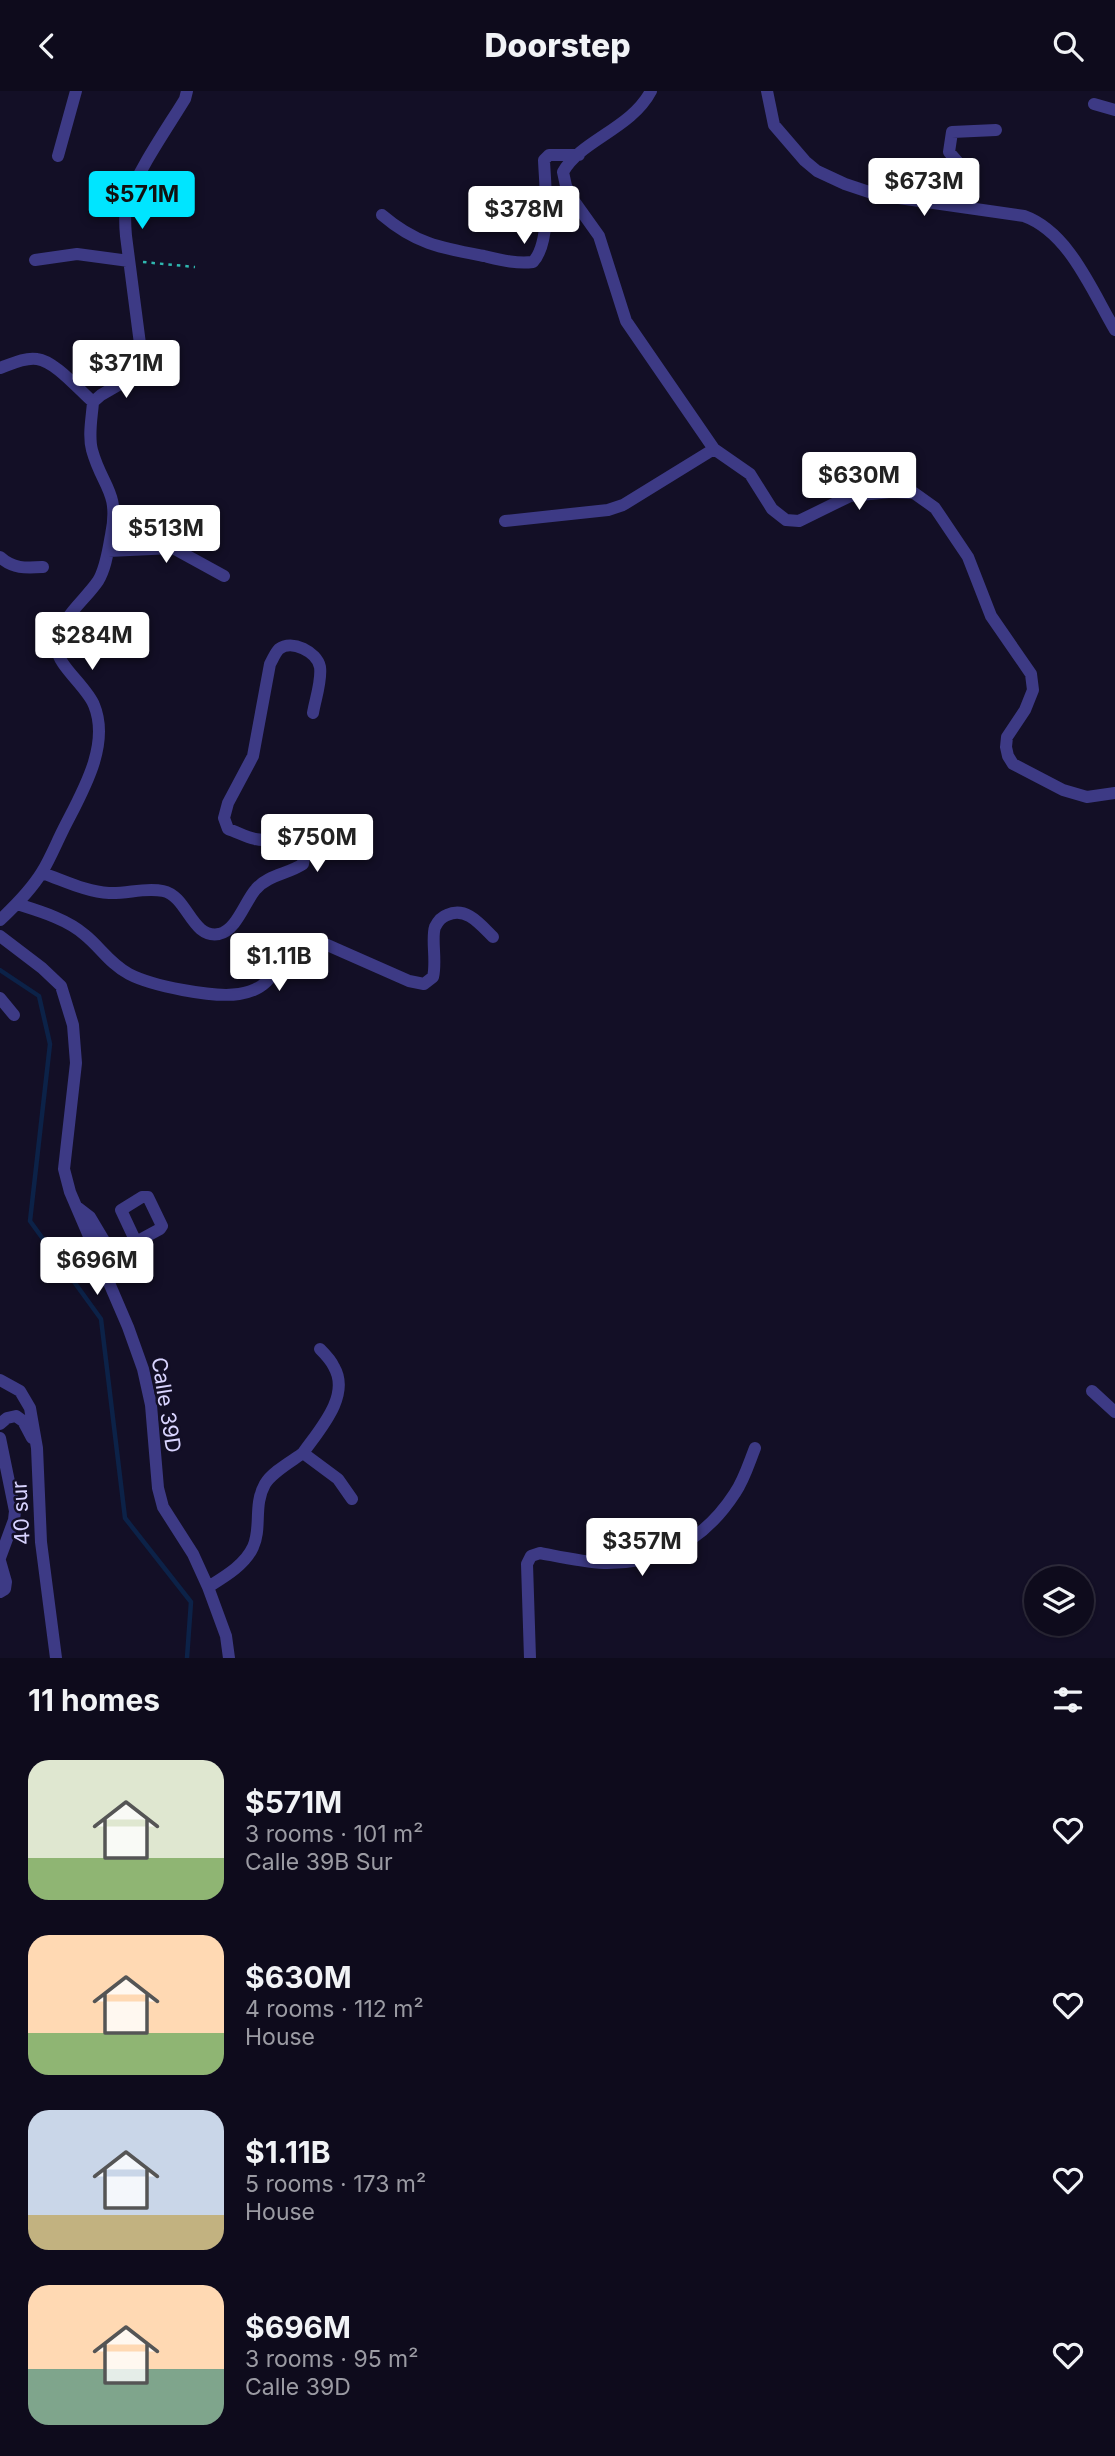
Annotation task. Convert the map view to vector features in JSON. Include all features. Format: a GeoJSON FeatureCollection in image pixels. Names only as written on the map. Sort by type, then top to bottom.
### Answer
{"type":"FeatureCollection","features":[{"type":"Feature","properties":{"kind":"street"},"geometry":{"type":"LineString","coordinates":[[58,156],[76,91]]}},
{"type":"Feature","properties":{"kind":"street"},"geometry":{"type":"LineString","coordinates":[[0,920],[42,873],[85,786],[98,740],[98,721],[93,703],[60,660],[57,645],[70,612],[97,582],[104,569],[108,551],[114,505],[91,447],[93,402],[139,373],[142,367],[125,219],[127,202],[187,91]]}},
{"type":"Feature","properties":{"kind":"street"},"geometry":{"type":"LineString","coordinates":[[651,91],[633,115],[579,155],[563,172],[566,186],[574,201],[599,236],[626,321],[714,450],[750,474],[772,509],[786,520],[799,521],[850,496],[891,492],[914,493],[934,508],[968,557],[991,616],[1031,674],[1033,690],[1024,711],[1007,737],[1007,756],[1013,764],[1063,790],[1087,797],[1115,793]]}},
{"type":"Feature","properties":{"kind":"street"},"geometry":{"type":"LineString","coordinates":[[767,91],[774,125],[817,171],[878,195],[1024,216],[1038,221],[1059,238],[1115,330]]}},
{"type":"Feature","properties":{"kind":"street"},"geometry":{"type":"LineString","coordinates":[[1094,104],[1115,110]]}},
{"type":"Feature","properties":{"kind":"street"},"geometry":{"type":"LineString","coordinates":[[948,205],[969,179],[969,175],[949,152],[952,132],[996,130]]}},
{"type":"Feature","properties":{"kind":"street"},"geometry":{"type":"LineString","coordinates":[[382,215],[397,227],[430,245],[516,263],[533,262],[541,249],[547,203],[544,160],[549,155],[579,155]]}},
{"type":"Feature","properties":{"kind":"street"},"geometry":{"type":"LineString","coordinates":[[34,260],[77,254],[130,261]]}},
{"type":"Feature","properties":{"kind":"street"},"geometry":{"type":"LineString","coordinates":[[0,368],[36,358],[49,363],[93,402]]}},
{"type":"Feature","properties":{"kind":"street"},"geometry":{"type":"LineString","coordinates":[[505,521],[608,510],[623,505],[714,450]]}},
{"type":"Feature","properties":{"kind":"street"},"geometry":{"type":"LineString","coordinates":[[108,551],[173,548],[224,576]]}},
{"type":"Feature","properties":{"kind":"street"},"geometry":{"type":"LineString","coordinates":[[0,557],[6,563],[20,568],[43,567]]}},
{"type":"Feature","properties":{"kind":"street"},"geometry":{"type":"LineString","coordinates":[[42,873],[100,892],[164,891],[178,898],[197,926],[207,934],[221,934],[230,928],[255,890],[265,880],[303,864],[305,857],[303,851],[295,846],[251,838],[228,829],[224,818],[228,803],[253,756],[270,664],[278,650],[287,645],[302,648],[315,656],[320,668],[313,713]]}},
{"type":"Feature","properties":{"kind":"street"},"geometry":{"type":"LineString","coordinates":[[17,904],[62,921],[85,934],[104,956],[129,974],[171,988],[238,995],[260,988],[274,975],[288,949],[299,940],[316,940],[409,981],[424,984],[433,977],[436,964],[435,928],[442,918],[454,911],[468,914],[493,937]]}},
{"type":"Feature","properties":{"kind":"street","name":"Calle 39D"},"geometry":{"type":"LineString","coordinates":[[0,936],[61,986],[73,1025],[76,1063],[64,1169],[75,1205],[128,1327],[143,1369],[151,1405],[158,1488],[163,1507],[193,1554],[208,1587],[226,1636],[229,1658]]}},
{"type":"Feature","properties":{"kind":"street"},"geometry":{"type":"LineString","coordinates":[[0,998],[14,1015]]}},
{"type":"Feature","properties":{"kind":"street"},"geometry":{"type":"LineString","coordinates":[[75,1205],[90,1217],[112,1254],[118,1258],[133,1254],[136,1242]]}},
{"type":"Feature","properties":{"kind":"street"},"geometry":{"type":"LineString","coordinates":[[208,1587],[247,1557],[254,1546],[257,1503],[266,1481],[303,1453],[332,1410],[339,1392],[339,1379],[335,1367],[320,1349]]}},
{"type":"Feature","properties":{"kind":"street","name":"40 sur"},"geometry":{"type":"LineString","coordinates":[[0,1380],[20,1391],[30,1408],[37,1448],[41,1542],[57,1658]]}},
{"type":"Feature","properties":{"kind":"street"},"geometry":{"type":"LineString","coordinates":[[1092,1391],[1115,1412]]}},
{"type":"Feature","properties":{"kind":"street"},"geometry":{"type":"LineString","coordinates":[[0,1424],[7,1418],[16,1416],[23,1421],[37,1448]]}},
{"type":"Feature","properties":{"kind":"street"},"geometry":{"type":"LineString","coordinates":[[0,1438],[15,1511],[0,1559],[6,1582],[5,1589],[0,1592]]}},
{"type":"Feature","properties":{"kind":"street"},"geometry":{"type":"LineString","coordinates":[[530,1658],[527,1564],[531,1556],[540,1553],[602,1563],[638,1562],[666,1555],[714,1520],[736,1492],[755,1448]]}},
{"type":"Feature","properties":{"kind":"street"},"geometry":{"type":"LineString","coordinates":[[303,1453],[338,1479],[352,1499]]}},
{"type":"Feature","properties":{"kind":"path"},"geometry":{"type":"LineString","coordinates":[[130,261],[195,267]]}},
{"type":"Feature","properties":{"kind":"waterway"},"geometry":{"type":"LineString","coordinates":[[0,970],[39,996],[50,1044],[30,1221],[101,1319],[125,1518],[191,1602],[187,1658]]}}]}
